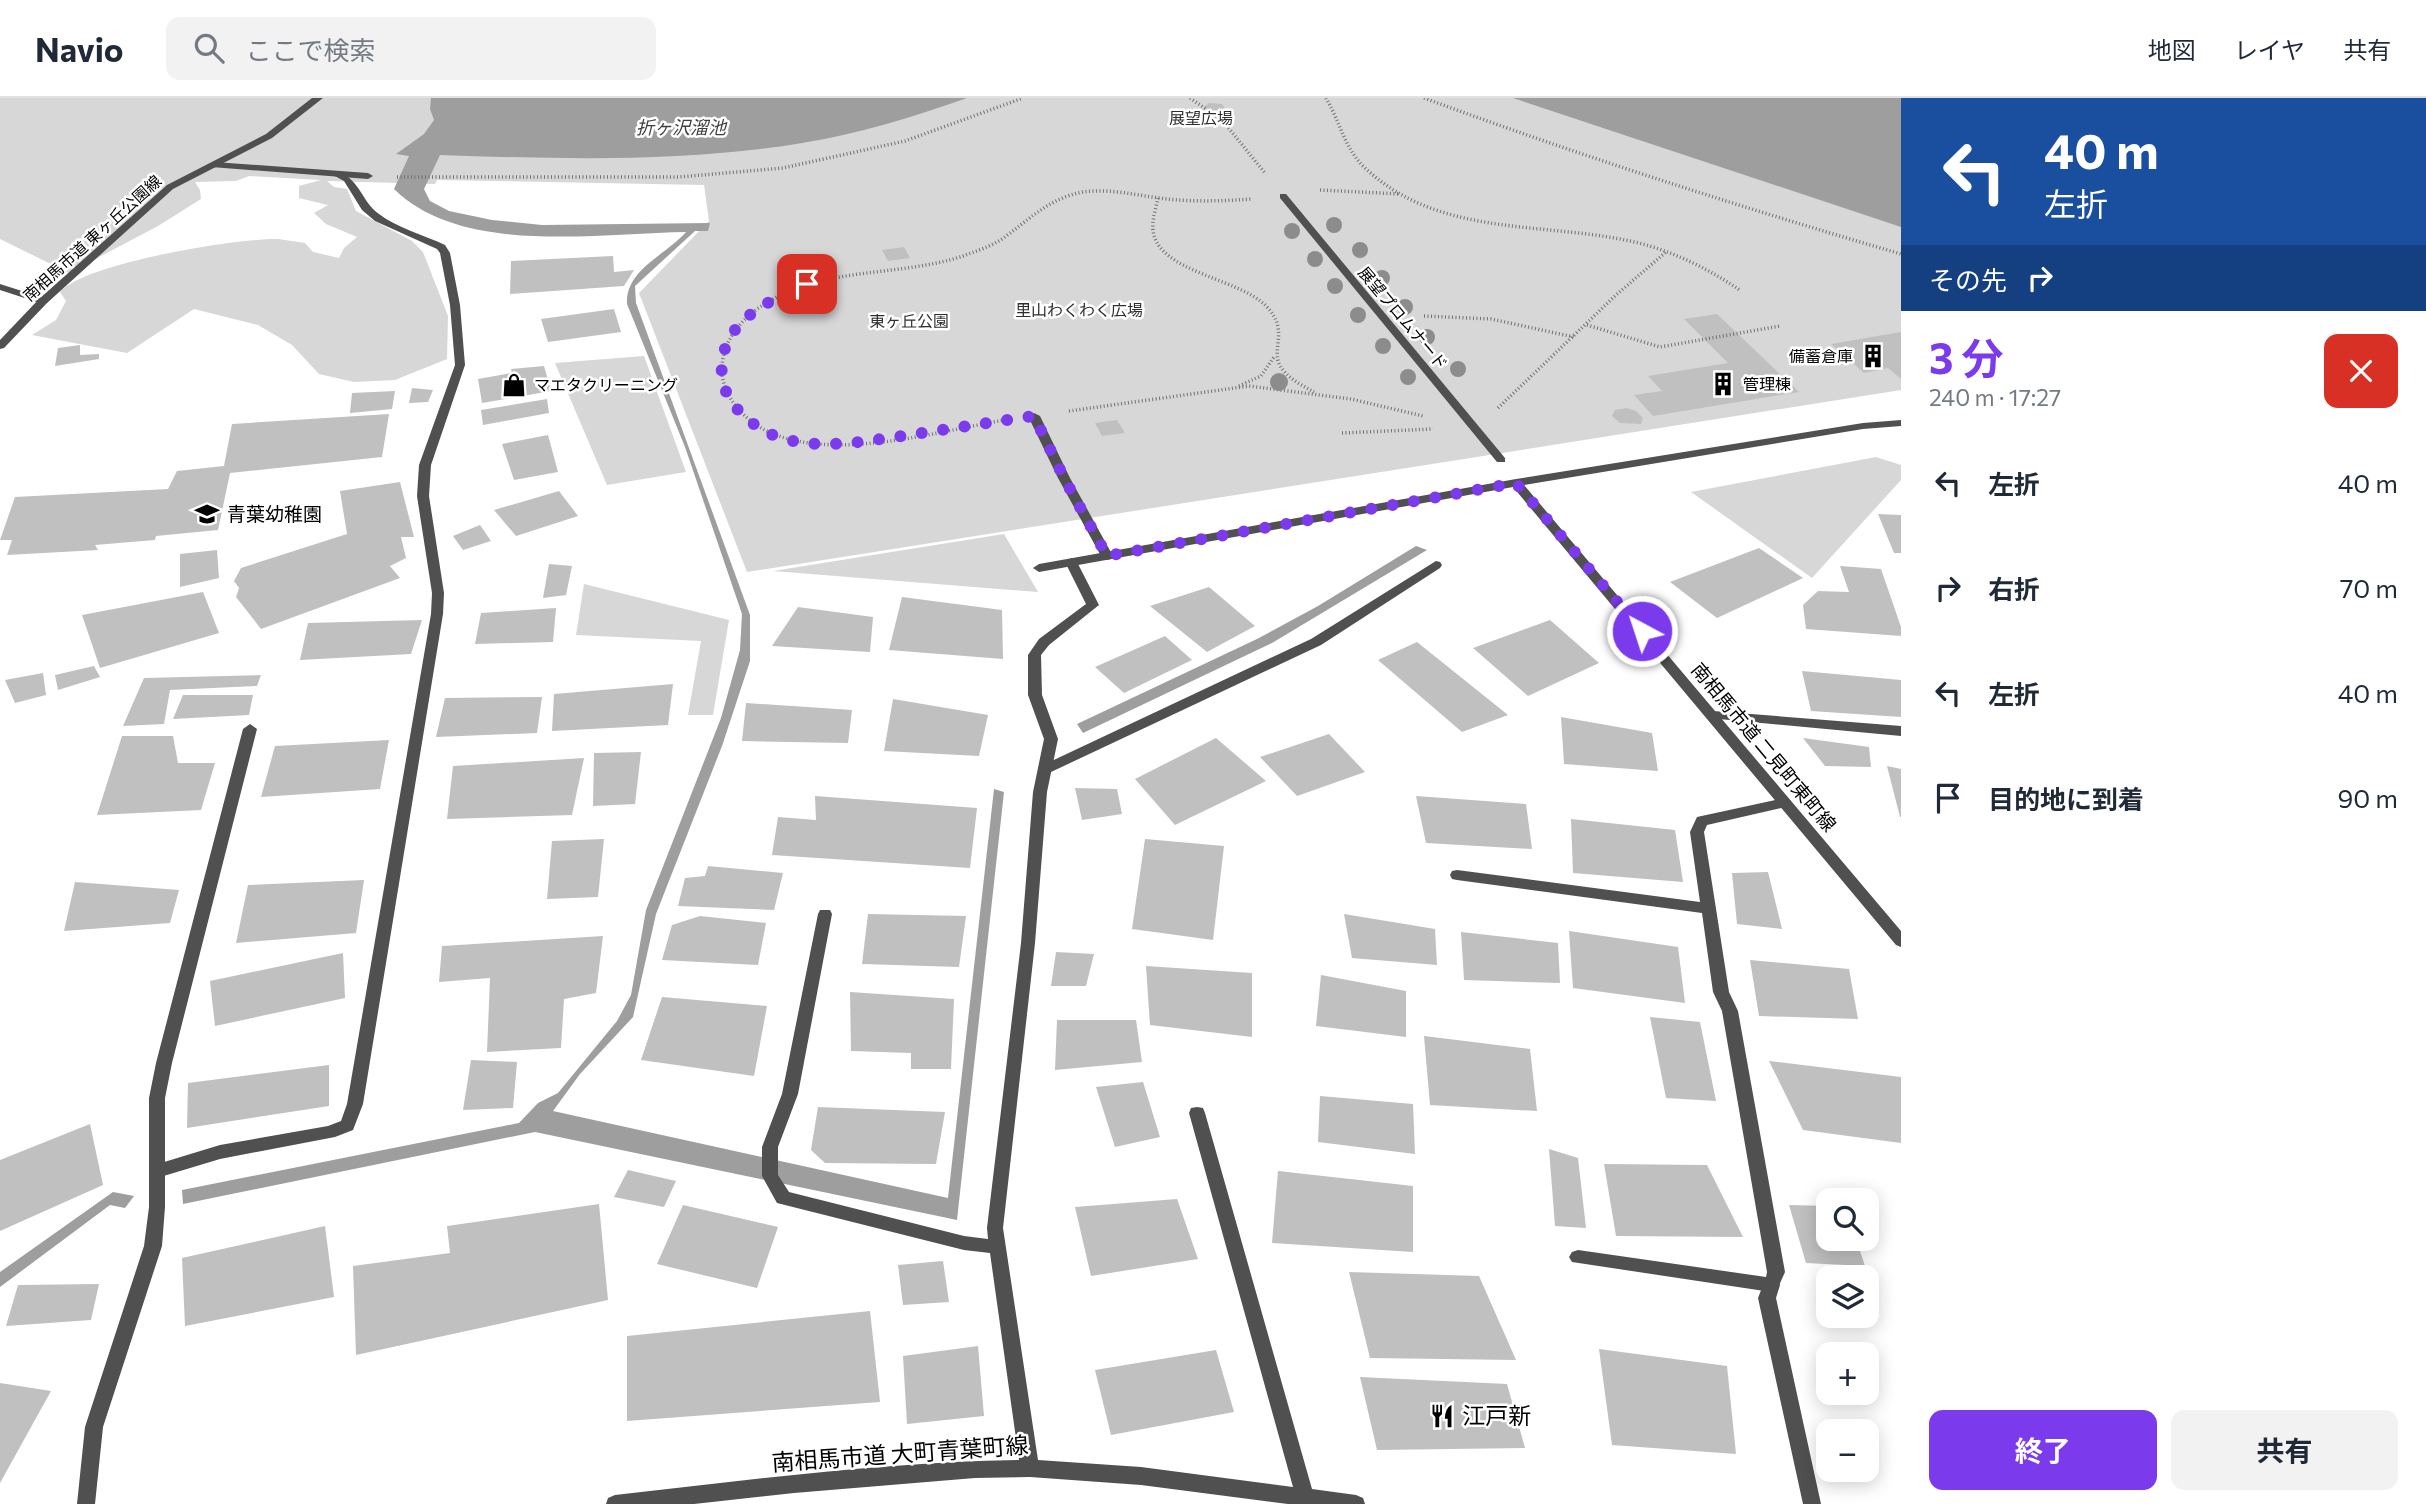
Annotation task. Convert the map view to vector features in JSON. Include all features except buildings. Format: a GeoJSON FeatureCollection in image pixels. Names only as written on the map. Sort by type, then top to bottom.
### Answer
{"type":"FeatureCollection","features":[{"type":"Feature","properties":{"kind":"street","name":"南相馬市道 東ヶ丘公園線"},"geometry":{"type":"LineString","coordinates":[[0,345],[43,301],[170,187],[268,136],[318,98]]}},
{"type":"Feature","properties":{"kind":"street"},"geometry":{"type":"LineString","coordinates":[[214,165],[368,176]]}},
{"type":"Feature","properties":{"kind":"street"},"geometry":{"type":"LineString","coordinates":[[157,1171],[220,1152],[328,1132],[347,1125],[355,1104],[437,614],[438,593],[423,496],[425,465],[460,365],[455,304],[445,253],[441,247],[379,219],[365,208],[348,179],[338,175]]}},
{"type":"Feature","properties":{"kind":"street","name":"展望プロムナード"},"geometry":{"type":"LineString","coordinates":[[1283,196],[1501,460]]}},
{"type":"Feature","properties":{"kind":"street"},"geometry":{"type":"LineString","coordinates":[[0,287],[43,301]]}},
{"type":"Feature","properties":{"kind":"street"},"geometry":{"type":"LineString","coordinates":[[1034,416],[1107,556]]}},
{"type":"Feature","properties":{"kind":"street"},"geometry":{"type":"LineString","coordinates":[[1038,568],[1516,483],[1863,426],[1901,423]]}},
{"type":"Feature","properties":{"kind":"street","name":"南相馬市道 二見町東町線"},"geometry":{"type":"LineString","coordinates":[[1516,483],[1901,941]]}},
{"type":"Feature","properties":{"kind":"street"},"geometry":{"type":"LineString","coordinates":[[1030,1468],[995,1228],[1028,943],[1040,792],[1051,739],[1035,695],[1034,655],[1044,642],[1093,605],[1071,562]]}},
{"type":"Feature","properties":{"kind":"street"},"geometry":{"type":"LineString","coordinates":[[1046,768],[1316,642],[1436,565]]}},
{"type":"Feature","properties":{"kind":"street"},"geometry":{"type":"LineString","coordinates":[[1713,715],[1901,731]]}},
{"type":"Feature","properties":{"kind":"street"},"geometry":{"type":"LineString","coordinates":[[86,1504],[94,1427],[153,1246],[157,1098],[163,1063],[250,729]]}},
{"type":"Feature","properties":{"kind":"street"},"geometry":{"type":"LineString","coordinates":[[1785,803],[1716,817],[1702,821],[1697,827],[1721,992],[1730,1011],[1776,1272],[1768,1298],[1812,1504]]}},
{"type":"Feature","properties":{"kind":"street"},"geometry":{"type":"LineString","coordinates":[[1457,876],[1707,908]]}},
{"type":"Feature","properties":{"kind":"street"},"geometry":{"type":"LineString","coordinates":[[825,914],[789,1094],[771,1147],[770,1176],[783,1198],[964,1243],[998,1247]]}},
{"type":"Feature","properties":{"kind":"street"},"geometry":{"type":"LineString","coordinates":[[1197,1113],[1305,1497]]}},
{"type":"Feature","properties":{"kind":"street"},"geometry":{"type":"LineString","coordinates":[[1578,1256],[1771,1285]]}},
{"type":"Feature","properties":{"kind":"street","name":"南相馬市道 大町青葉町線"},"geometry":{"type":"LineString","coordinates":[[615,1504],[821,1482],[975,1469],[1030,1468],[1141,1476],[1356,1504]]}},
{"type":"Feature","properties":{"kind":"path"},"geometry":{"type":"LineString","coordinates":[[368,176],[633,177],[736,172],[840,157],[897,144],[968,122],[1023,98]]}},
{"type":"Feature","properties":{"kind":"path"},"geometry":{"type":"LineString","coordinates":[[1190,98],[1204,103],[1225,124],[1283,196]]}},
{"type":"Feature","properties":{"kind":"path"},"geometry":{"type":"LineString","coordinates":[[1326,98],[1342,135],[1364,167],[1401,194],[1436,211],[1482,223],[1611,237],[1666,251],[1710,271],[1741,291]]}},
{"type":"Feature","properties":{"kind":"path"},"geometry":{"type":"LineString","coordinates":[[1424,98],[1521,134],[1754,211],[1901,254]]}},
{"type":"Feature","properties":{"kind":"path"},"geometry":{"type":"LineString","coordinates":[[1401,194],[1335,190],[1236,200],[1158,198],[1108,190],[1069,194],[1043,204],[1004,237],[972,252],[917,264],[833,276],[775,298],[748,316],[732,337],[722,360],[723,383],[737,409],[762,430],[798,442],[848,443],[1249,386],[1279,392],[1318,394],[1475,427]]}},
{"type":"Feature","properties":{"kind":"path"},"geometry":{"type":"LineString","coordinates":[[1158,198],[1153,226],[1158,245],[1180,262],[1239,286],[1258,299],[1274,315],[1279,327],[1280,339],[1267,370],[1259,378],[1231,389]]}},
{"type":"Feature","properties":{"kind":"path"},"geometry":{"type":"LineString","coordinates":[[1342,433],[1475,427],[1666,251]]}},
{"type":"Feature","properties":{"kind":"path"},"geometry":{"type":"LineString","coordinates":[[1386,323],[1424,316],[1469,316],[1529,325],[1574,337]]}},
{"type":"Feature","properties":{"kind":"path"},"geometry":{"type":"LineString","coordinates":[[1587,325],[1660,346],[1780,326]]}},
{"type":"Feature","properties":{"kind":"path"},"geometry":{"type":"LineString","coordinates":[[1275,356],[1284,375],[1318,394]]}},
{"type":"Feature","properties":{"kind":"green space","name":"東ヶ丘公園"},"geometry":{"type":"Polygon","coordinates":[[[0,98],[1901,98],[1901,390],[747,572],[639,293],[709,221],[704,185],[437,180],[435,184],[327,181],[334,187],[347,189],[356,211],[412,241],[423,252],[448,316],[447,359],[395,380],[354,382],[319,374],[292,345],[258,325],[194,309],[127,353],[32,335],[56,320],[66,301],[60,292],[75,281],[99,271],[163,254],[258,240],[278,239],[305,243],[313,252],[339,258],[344,248],[357,237],[326,224],[314,213],[328,205],[299,198],[299,186],[321,180],[249,176],[236,181],[195,182],[201,199],[158,226],[69,273],[0,239],[0,98]]]}},
{"type":"Feature","properties":{"kind":"green space"},"geometry":{"type":"Polygon","coordinates":[[[644,356],[686,472],[607,485],[555,363],[644,356]]]}},
{"type":"Feature","properties":{"kind":"green space"},"geometry":{"type":"Polygon","coordinates":[[[1876,457],[1901,465],[1901,480],[1812,578],[1691,492],[1876,457]]]}},
{"type":"Feature","properties":{"kind":"green space"},"geometry":{"type":"Polygon","coordinates":[[[1004,534],[1038,592],[773,571],[1004,534]]]}},
{"type":"Feature","properties":{"kind":"green space"},"geometry":{"type":"Polygon","coordinates":[[[584,584],[729,620],[713,715],[688,715],[701,641],[576,635],[584,584]]]}},
{"type":"Feature","properties":{"kind":"water","name":"折ヶ沢溜池"},"geometry":{"type":"Polygon","coordinates":[[[431,98],[967,98],[865,130],[823,139],[712,154],[621,158],[440,155],[424,189],[430,201],[449,211],[492,220],[542,225],[710,223],[708,231],[695,231],[635,286],[636,303],[750,615],[750,661],[722,746],[656,914],[633,1017],[580,1074],[553,1111],[948,1198],[994,789],[1004,792],[957,1220],[535,1132],[183,1204],[182,1190],[519,1123],[538,1103],[558,1093],[617,1021],[631,995],[646,910],[721,718],[740,650],[742,614],[685,447],[627,304],[628,292],[640,272],[686,232],[532,236],[493,232],[456,224],[422,210],[394,189],[409,156],[396,154],[424,134],[434,120],[430,109],[431,98]]]}},
{"type":"Feature","properties":{"kind":"water"},"geometry":{"type":"Polygon","coordinates":[[[1513,98],[1901,98],[1901,227],[1513,98]]]}},
{"type":"Feature","properties":{"kind":"water"},"geometry":{"type":"Polygon","coordinates":[[[1416,546],[1427,550],[1272,643],[1083,733],[1077,724],[1257,639],[1318,606],[1416,546]]]}},
{"type":"Feature","properties":{"kind":"water"},"geometry":{"type":"Polygon","coordinates":[[[113,1192],[134,1196],[125,1208],[110,1205],[0,1287],[0,1272],[113,1192]]]}},
{"type":"Feature","properties":{"kind":"place","name":"備蓄倉庫"},"geometry":{"type":"Point","coordinates":[1873,356]}},
{"type":"Feature","properties":{"kind":"place","name":"管理棟"},"geometry":{"type":"Point","coordinates":[1723,384]}},
{"type":"Feature","properties":{"kind":"place","name":"マエタクリーニング"},"geometry":{"type":"Point","coordinates":[514,385]}},
{"type":"Feature","properties":{"kind":"place","name":"青葉幼稚園"},"geometry":{"type":"Point","coordinates":[207,514]}},
{"type":"Feature","properties":{"kind":"place","name":"江戸新"},"geometry":{"type":"Point","coordinates":[1442,1416]}},
{"type":"Feature","properties":{"kind":"route"},"geometry":{"type":"LineString","coordinates":[[807,284],[775,298],[748,316],[732,337],[722,360],[723,383],[737,409],[752,424],[773,435],[798,442],[831,445],[1034,416],[1107,556],[1516,483],[1642,631]]}},
{"type":"Feature","properties":{"kind":"park label","name":"展望広場"},"geometry":{"type":"Point","coordinates":[1201,118]}},
{"type":"Feature","properties":{"kind":"park label","name":"里山わくわく広場"},"geometry":{"type":"Point","coordinates":[1079,310]}}]}
